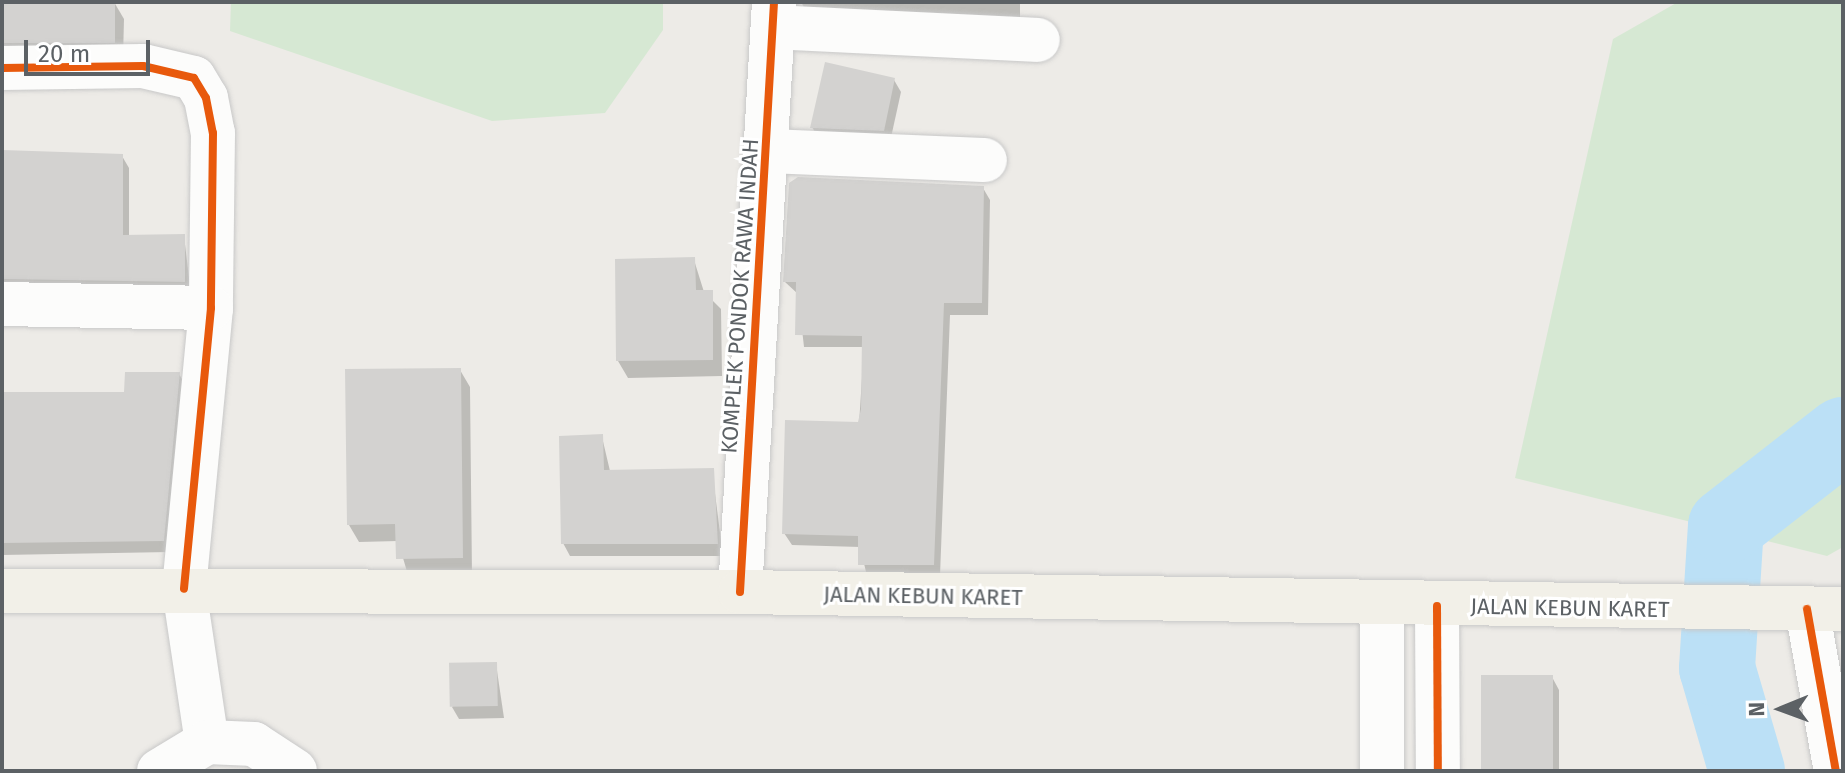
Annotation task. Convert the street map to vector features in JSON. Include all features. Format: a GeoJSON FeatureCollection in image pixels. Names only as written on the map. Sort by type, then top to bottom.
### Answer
{"type":"FeatureCollection","features":[{"type":"Feature","properties":{"kind":"main road","name":"JALAN KEBUN KARET"},"geometry":{"type":"LineString","coordinates":[[2,591],[740,592],[1382,607],[1689,611],[1806,609]]}},
{"type":"Feature","properties":{"kind":"street"},"geometry":{"type":"LineString","coordinates":[[773,15],[1038,40]]}},
{"type":"Feature","properties":{"kind":"street","name":"KOMPLEK PONDOK RAWA INDAH"},"geometry":{"type":"LineString","coordinates":[[740,592],[773,15]]}},
{"type":"Feature","properties":{"kind":"street"},"geometry":{"type":"LineString","coordinates":[[2,68],[143,66],[194,78],[213,133],[211,308],[184,589],[207,742]]}},
{"type":"Feature","properties":{"kind":"street"},"geometry":{"type":"LineString","coordinates":[[767,151],[985,160]]}},
{"type":"Feature","properties":{"kind":"street"},"geometry":{"type":"LineString","coordinates":[[2,304],[211,308]]}},
{"type":"Feature","properties":{"kind":"street"},"geometry":{"type":"LineString","coordinates":[[1437,606],[1438,771]]}},
{"type":"Feature","properties":{"kind":"street"},"geometry":{"type":"LineString","coordinates":[[1382,607],[1382,771]]}},
{"type":"Feature","properties":{"kind":"street"},"geometry":{"type":"LineString","coordinates":[[1806,609],[1836,771]]}},
{"type":"Feature","properties":{"kind":"street"},"geometry":{"type":"LineString","coordinates":[[159,771],[207,742],[254,744],[295,771]]}},
{"type":"Feature","properties":{"kind":"green space"},"geometry":{"type":"Polygon","coordinates":[[[231,2],[663,2],[663,30],[605,113],[492,121],[230,31],[231,2]]]}},
{"type":"Feature","properties":{"kind":"green space"},"geometry":{"type":"Polygon","coordinates":[[[1678,2],[1843,2],[1843,547],[1827,556],[1515,478],[1613,39],[1678,2]]]}},
{"type":"Feature","properties":{"kind":"building"},"geometry":{"type":"Polygon","coordinates":[[[2,2],[115,2],[115,43],[2,43],[2,2]]]}},
{"type":"Feature","properties":{"kind":"building"},"geometry":{"type":"Polygon","coordinates":[[[825,62],[895,78],[884,131],[810,128],[825,62]]]}},
{"type":"Feature","properties":{"kind":"building"},"geometry":{"type":"Polygon","coordinates":[[[2,150],[123,154],[123,235],[185,234],[185,282],[2,279],[2,150]]]}},
{"type":"Feature","properties":{"kind":"building"},"geometry":{"type":"Polygon","coordinates":[[[798,177],[984,186],[982,303],[944,303],[934,565],[858,565],[858,536],[782,534],[785,420],[858,422],[861,409],[862,336],[795,335],[796,282],[783,282],[789,183],[798,177]]]}},
{"type":"Feature","properties":{"kind":"building"},"geometry":{"type":"Polygon","coordinates":[[[695,257],[696,290],[713,290],[713,360],[616,361],[615,259],[695,257]]]}},
{"type":"Feature","properties":{"kind":"building"},"geometry":{"type":"Polygon","coordinates":[[[461,368],[463,558],[396,559],[395,524],[347,525],[345,369],[461,368]]]}},
{"type":"Feature","properties":{"kind":"building"},"geometry":{"type":"Polygon","coordinates":[[[125,372],[180,372],[164,541],[2,543],[2,392],[124,392],[125,372]]]}},
{"type":"Feature","properties":{"kind":"building"},"geometry":{"type":"Polygon","coordinates":[[[603,434],[604,470],[714,468],[718,544],[561,544],[559,436],[603,434]]]}},
{"type":"Feature","properties":{"kind":"building"},"geometry":{"type":"Polygon","coordinates":[[[497,662],[498,706],[450,707],[449,663],[497,662]]]}},
{"type":"Feature","properties":{"kind":"building"},"geometry":{"type":"Polygon","coordinates":[[[1481,675],[1553,675],[1553,771],[1481,771],[1481,675]]]}},
{"type":"Feature","properties":{"kind":"waterway"},"geometry":{"type":"LineString","coordinates":[[1747,771],[1717,668],[1726,526],[1843,435]]}},
{"type":"Feature","properties":{"kind":"cycle path"},"geometry":{"type":"LineString","coordinates":[[740,592],[774,2]]}},
{"type":"Feature","properties":{"kind":"cycle path"},"geometry":{"type":"LineString","coordinates":[[2,68],[143,66],[194,78],[206,98],[213,133],[211,308],[184,589]]}},
{"type":"Feature","properties":{"kind":"cycle path"},"geometry":{"type":"LineString","coordinates":[[1437,606],[1438,771]]}},
{"type":"Feature","properties":{"kind":"cycle path"},"geometry":{"type":"LineString","coordinates":[[1807,609],[1836,771]]}}]}
